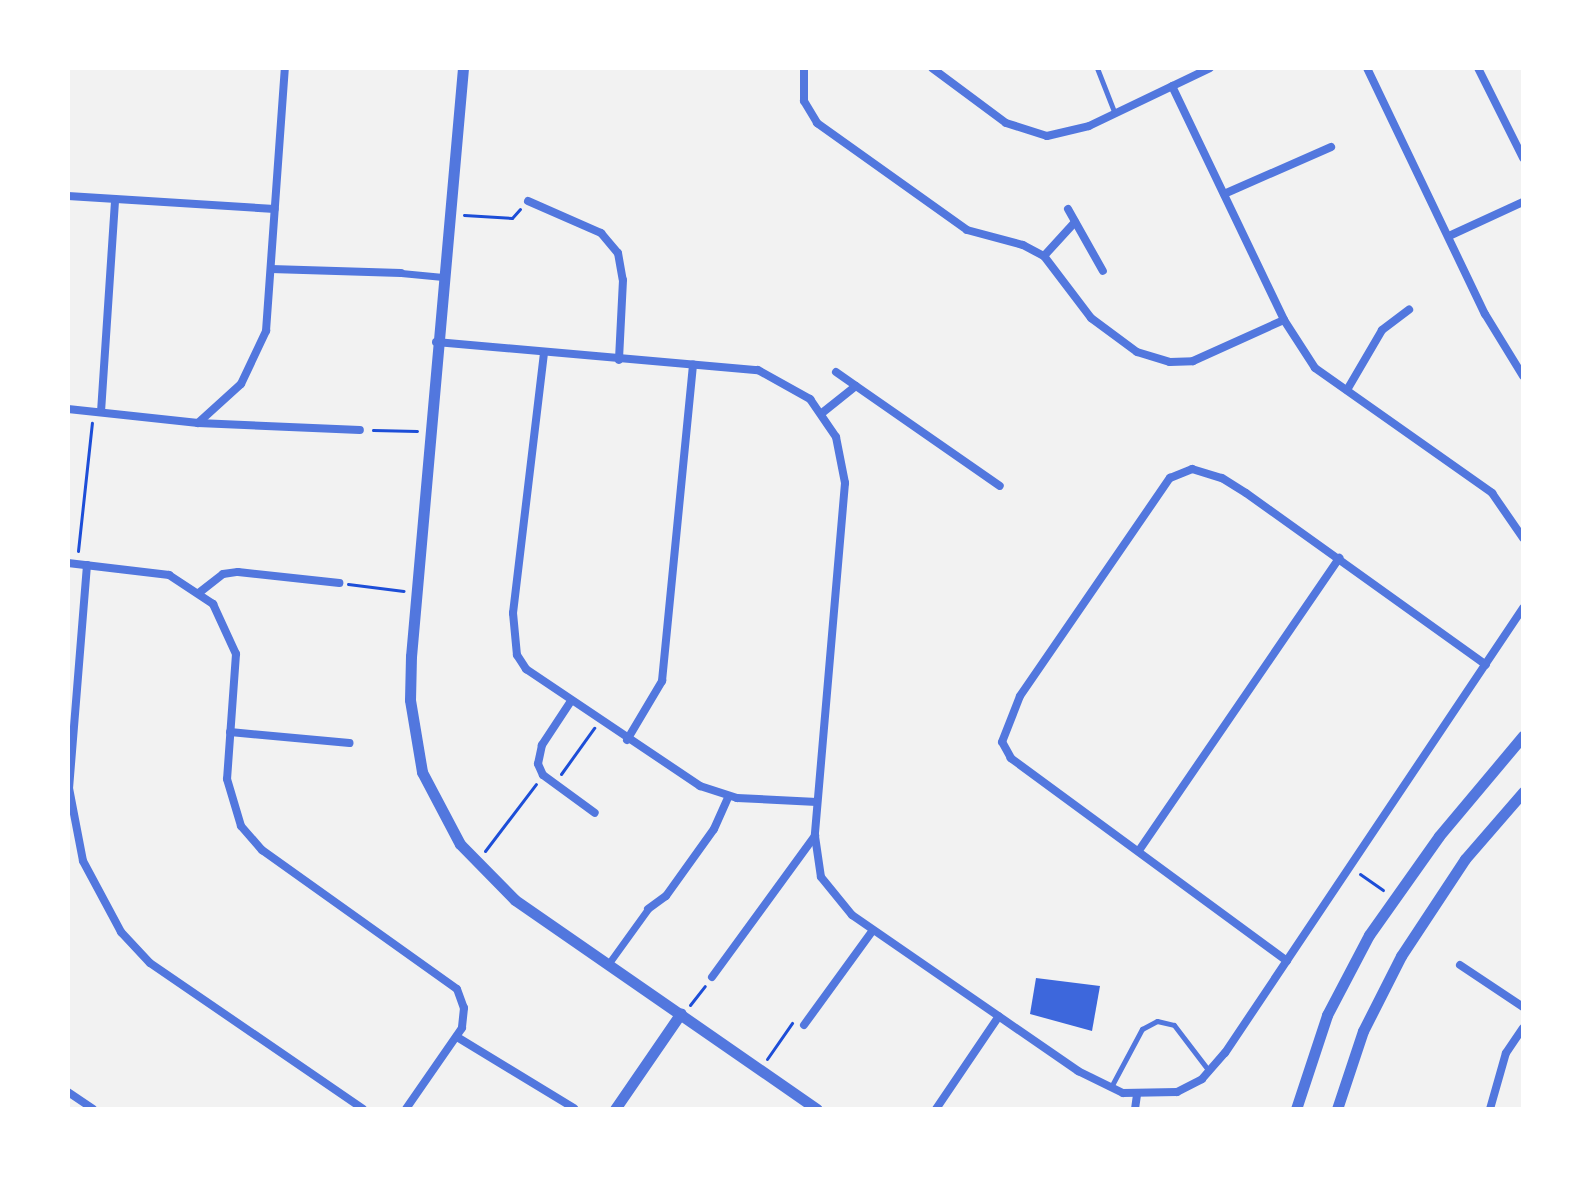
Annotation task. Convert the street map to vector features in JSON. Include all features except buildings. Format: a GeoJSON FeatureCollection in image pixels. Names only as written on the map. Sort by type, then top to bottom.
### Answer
{"type":"FeatureCollection","features":[{"type":"Feature","properties":{"kind":"street"},"geometry":{"type":"LineString","coordinates":[[198,423],[231,395],[257,359],[266,331],[285,68]]}},
{"type":"Feature","properties":{"kind":"street"},"geometry":{"type":"LineString","coordinates":[[463,68],[436,342],[410,700],[414,736],[437,805],[476,863],[515,900],[817,1109]]}},
{"type":"Feature","properties":{"kind":"street"},"geometry":{"type":"LineString","coordinates":[[804,68],[804,101],[824,128],[967,230],[1023,245],[1044,256],[1100,326],[1159,360],[1204,359],[1284,320]]}},
{"type":"Feature","properties":{"kind":"street"},"geometry":{"type":"LineString","coordinates":[[932,68],[1006,123],[1033,134],[1076,132],[1210,68]]}},
{"type":"Feature","properties":{"kind":"street"},"geometry":{"type":"LineString","coordinates":[[1367,68],[1485,314],[1523,376]]}},
{"type":"Feature","properties":{"kind":"street"},"geometry":{"type":"LineString","coordinates":[[1478,68],[1523,158]]}},
{"type":"Feature","properties":{"kind":"street"},"geometry":{"type":"LineString","coordinates":[[1172,86],[1284,320],[1315,368],[1492,493],[1523,538]]}},
{"type":"Feature","properties":{"kind":"street"},"geometry":{"type":"LineString","coordinates":[[1224,194],[1331,147]]}},
{"type":"Feature","properties":{"kind":"street"},"geometry":{"type":"LineString","coordinates":[[68,196],[275,209]]}},
{"type":"Feature","properties":{"kind":"street"},"geometry":{"type":"LineString","coordinates":[[97,412],[115,199]]}},
{"type":"Feature","properties":{"kind":"street"},"geometry":{"type":"LineString","coordinates":[[528,201],[601,233],[618,253],[623,280],[619,360]]}},
{"type":"Feature","properties":{"kind":"street"},"geometry":{"type":"LineString","coordinates":[[1449,236],[1523,202]]}},
{"type":"Feature","properties":{"kind":"street"},"geometry":{"type":"LineString","coordinates":[[1068,209],[1103,271]]}},
{"type":"Feature","properties":{"kind":"street"},"geometry":{"type":"LineString","coordinates":[[1044,256],[1075,222]]}},
{"type":"Feature","properties":{"kind":"street"},"geometry":{"type":"LineString","coordinates":[[271,269],[443,277]]}},
{"type":"Feature","properties":{"kind":"street"},"geometry":{"type":"LineString","coordinates":[[1347,390],[1382,330],[1409,310]]}},
{"type":"Feature","properties":{"kind":"street"},"geometry":{"type":"LineString","coordinates":[[436,342],[758,370],[778,377],[822,413],[844,459],[845,483],[815,836],[827,886],[852,915],[999,1016],[1111,1088],[1137,1095],[1177,1092],[1209,1071],[1287,961],[1523,608]]}},
{"type":"Feature","properties":{"kind":"street"},"geometry":{"type":"LineString","coordinates":[[544,353],[513,640],[526,669],[627,740],[700,786],[728,797],[817,802]]}},
{"type":"Feature","properties":{"kind":"street"},"geometry":{"type":"LineString","coordinates":[[627,740],[662,681],[693,365]]}},
{"type":"Feature","properties":{"kind":"street"},"geometry":{"type":"LineString","coordinates":[[836,372],[1000,486]]}},
{"type":"Feature","properties":{"kind":"street"},"geometry":{"type":"LineString","coordinates":[[822,413],[856,386]]}},
{"type":"Feature","properties":{"kind":"street"},"geometry":{"type":"LineString","coordinates":[[68,409],[198,423],[360,430]]}},
{"type":"Feature","properties":{"kind":"street"},"geometry":{"type":"LineString","coordinates":[[1287,961],[1140,849],[1011,758],[1002,742],[1020,696],[1170,478],[1192,469],[1222,478],[1486,665]]}},
{"type":"Feature","properties":{"kind":"street"},"geometry":{"type":"LineString","coordinates":[[1140,849],[1339,558]]}},
{"type":"Feature","properties":{"kind":"street"},"geometry":{"type":"LineString","coordinates":[[363,1109],[150,963],[121,932],[83,861],[69,788],[77,564],[152,570],[200,592],[224,620],[236,654],[229,795],[250,839],[451,982],[464,1008],[457,1037],[406,1109]]}},
{"type":"Feature","properties":{"kind":"street"},"geometry":{"type":"LineString","coordinates":[[200,592],[223,574],[238,572],[339,583]]}},
{"type":"Feature","properties":{"kind":"street"},"geometry":{"type":"LineString","coordinates":[[571,701],[539,751],[543,775],[595,813]]}},
{"type":"Feature","properties":{"kind":"street"},"geometry":{"type":"LineString","coordinates":[[230,732],[349,743]]}},
{"type":"Feature","properties":{"kind":"street"},"geometry":{"type":"LineString","coordinates":[[1296,1109],[1327,1015],[1369,935],[1439,836],[1523,736]]}},
{"type":"Feature","properties":{"kind":"street"},"geometry":{"type":"LineString","coordinates":[[1337,1109],[1363,1031],[1401,956],[1465,859],[1523,792]]}},
{"type":"Feature","properties":{"kind":"street"},"geometry":{"type":"LineString","coordinates":[[609,963],[648,909],[666,896],[714,829],[728,797]]}},
{"type":"Feature","properties":{"kind":"street"},"geometry":{"type":"LineString","coordinates":[[712,977],[815,836]]}},
{"type":"Feature","properties":{"kind":"street"},"geometry":{"type":"LineString","coordinates":[[804,1025],[873,930]]}},
{"type":"Feature","properties":{"kind":"street"},"geometry":{"type":"LineString","coordinates":[[1460,965],[1523,1007]]}},
{"type":"Feature","properties":{"kind":"street"},"geometry":{"type":"LineString","coordinates":[[615,1109],[682,1014]]}},
{"type":"Feature","properties":{"kind":"street"},"geometry":{"type":"LineString","coordinates":[[936,1109],[999,1016]]}},
{"type":"Feature","properties":{"kind":"street"},"geometry":{"type":"LineString","coordinates":[[1490,1109],[1506,1053],[1523,1028]]}},
{"type":"Feature","properties":{"kind":"street"},"geometry":{"type":"LineString","coordinates":[[457,1037],[575,1109]]}},
{"type":"Feature","properties":{"kind":"street"},"geometry":{"type":"LineString","coordinates":[[68,1092],[93,1109]]}},
{"type":"Feature","properties":{"kind":"street"},"geometry":{"type":"LineString","coordinates":[[1135,1109],[1137,1095]]}},
{"type":"Feature","properties":{"kind":"lane"},"geometry":{"type":"LineString","coordinates":[[1097,68],[1115,114]]}},
{"type":"Feature","properties":{"kind":"lane"},"geometry":{"type":"LineString","coordinates":[[1111,1088],[1142,1029],[1157,1021],[1174,1025],[1209,1071]]}},
{"type":"Feature","properties":{"kind":"path"},"geometry":{"type":"LineString","coordinates":[[449,214],[512,218],[528,201]]}},
{"type":"Feature","properties":{"kind":"path"},"geometry":{"type":"LineString","coordinates":[[77,564],[97,412]]}},
{"type":"Feature","properties":{"kind":"path"},"geometry":{"type":"LineString","coordinates":[[360,430],[429,431]]}},
{"type":"Feature","properties":{"kind":"path"},"geometry":{"type":"LineString","coordinates":[[339,583],[416,592]]}},
{"type":"Feature","properties":{"kind":"path"},"geometry":{"type":"LineString","coordinates":[[554,783],[599,720]]}},
{"type":"Feature","properties":{"kind":"path"},"geometry":{"type":"LineString","coordinates":[[476,863],[543,775]]}},
{"type":"Feature","properties":{"kind":"path"},"geometry":{"type":"LineString","coordinates":[[682,1014],[712,977]]}},
{"type":"Feature","properties":{"kind":"path"},"geometry":{"type":"LineString","coordinates":[[760,1069],[795,1019],[804,1025]]}}]}
